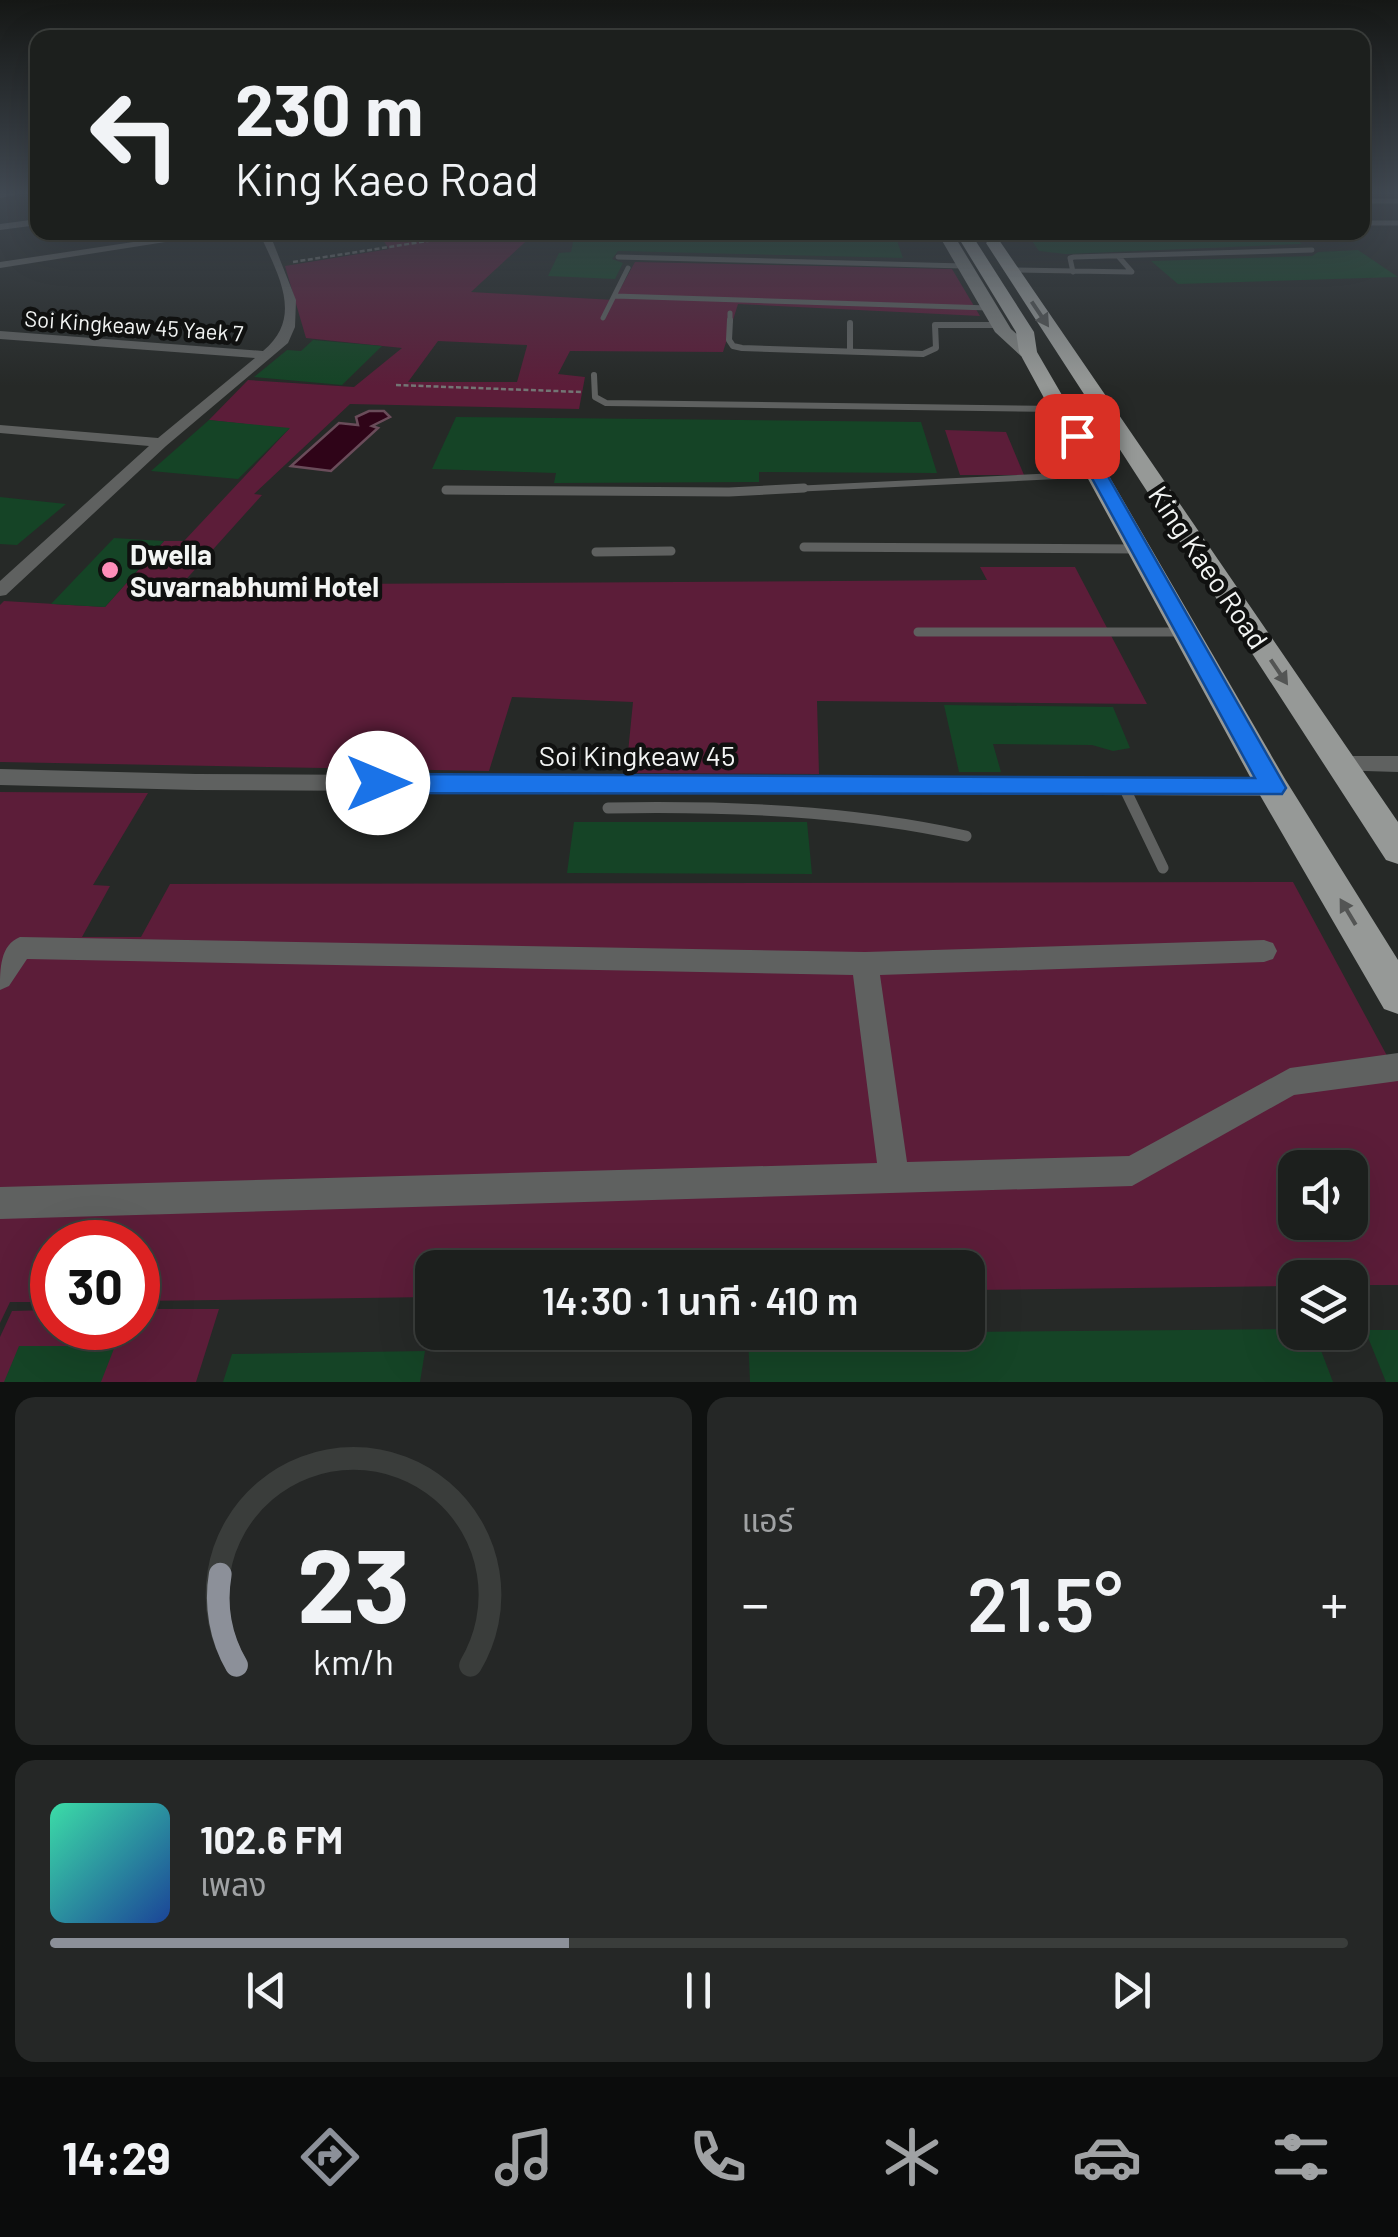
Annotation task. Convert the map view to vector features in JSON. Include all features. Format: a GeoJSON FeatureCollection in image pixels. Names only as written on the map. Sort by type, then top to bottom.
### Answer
{"type":"FeatureCollection","features":[{"type":"Feature","properties":{"kind":"main road","name":"King Kaeo Road"},"geometry":{"type":"LineString","coordinates":[[958,256],[1000,325],[1028,352],[1062,409],[1273,788],[1398,996]]}},
{"type":"Feature","properties":{"kind":"main road","name":"King Kaeo Road"},"geometry":{"type":"LineString","coordinates":[[977,256],[1025,332],[1028,352]]}},
{"type":"Feature","properties":{"kind":"main road","name":"King Kaeo Road"},"geometry":{"type":"LineString","coordinates":[[1001,256],[1398,850]]}},
{"type":"Feature","properties":{"kind":"street"},"geometry":{"type":"LineString","coordinates":[[0,264],[53,256]]}},
{"type":"Feature","properties":{"kind":"street"},"geometry":{"type":"LineString","coordinates":[[0,591],[161,442],[284,340],[293,325],[293,311],[275,256]]}},
{"type":"Feature","properties":{"kind":"street","name":"Soi Kingkeaw 45 Yaek 7"},"geometry":{"type":"LineString","coordinates":[[0,335],[266,355]]}},
{"type":"Feature","properties":{"kind":"street"},"geometry":{"type":"LineString","coordinates":[[0,428],[161,442]]}},
{"type":"Feature","properties":{"kind":"street"},"geometry":{"type":"LineString","coordinates":[[0,566],[25,568]]}},
{"type":"Feature","properties":{"kind":"street"},"geometry":{"type":"LineString","coordinates":[[1340,764],[1398,764]]}},
{"type":"Feature","properties":{"kind":"street","name":"Soi Kingkeaw 45"},"geometry":{"type":"LineString","coordinates":[[0,777],[688,796],[1124,787],[1273,788]]}},
{"type":"Feature","properties":{"kind":"street"},"geometry":{"type":"LineString","coordinates":[[0,978],[20,948],[865,964],[1264,950]]}},
{"type":"Feature","properties":{"kind":"street"},"geometry":{"type":"LineString","coordinates":[[865,964],[894,1178]]}},
{"type":"Feature","properties":{"kind":"street"},"geometry":{"type":"LineString","coordinates":[[0,1203],[1132,1171],[1290,1082],[1398,1067]]}},
{"type":"Feature","properties":{"kind":"lane"},"geometry":{"type":"LineString","coordinates":[[1073,272],[1072,258],[1107,256]]}},
{"type":"Feature","properties":{"kind":"lane"},"geometry":{"type":"LineString","coordinates":[[1010,270],[1132,272],[1118,256]]}},
{"type":"Feature","properties":{"kind":"lane"},"geometry":{"type":"LineString","coordinates":[[618,257],[964,266]]}},
{"type":"Feature","properties":{"kind":"lane"},"geometry":{"type":"LineString","coordinates":[[602,318],[628,268]]}},
{"type":"Feature","properties":{"kind":"lane"},"geometry":{"type":"LineString","coordinates":[[615,296],[989,308]]}},
{"type":"Feature","properties":{"kind":"lane"},"geometry":{"type":"LineString","coordinates":[[730,313],[729,340],[733,346],[850,352],[933,352],[935,325],[1000,325]]}},
{"type":"Feature","properties":{"kind":"lane"},"geometry":{"type":"LineString","coordinates":[[850,323],[850,352]]}},
{"type":"Feature","properties":{"kind":"lane"},"geometry":{"type":"LineString","coordinates":[[594,375],[595,397],[606,403],[1062,409]]}},
{"type":"Feature","properties":{"kind":"lane"},"geometry":{"type":"LineString","coordinates":[[446,490],[729,492],[1100,474]]}},
{"type":"Feature","properties":{"kind":"lane"},"geometry":{"type":"LineString","coordinates":[[804,547],[1141,549]]}},
{"type":"Feature","properties":{"kind":"lane"},"geometry":{"type":"LineString","coordinates":[[596,552],[672,551]]}},
{"type":"Feature","properties":{"kind":"lane"},"geometry":{"type":"LineString","coordinates":[[918,632],[1187,632]]}},
{"type":"Feature","properties":{"kind":"lane"},"geometry":{"type":"LineString","coordinates":[[1124,787],[1163,868]]}},
{"type":"Feature","properties":{"kind":"lane"},"geometry":{"type":"LineString","coordinates":[[608,808],[688,796],[912,822],[966,836]]}},
{"type":"Feature","properties":{"kind":"path"},"geometry":{"type":"LineString","coordinates":[[278,264],[327,256]]}},
{"type":"Feature","properties":{"kind":"path"},"geometry":{"type":"LineString","coordinates":[[396,384],[595,392]]}},
{"type":"Feature","properties":{"kind":"shaded area"},"geometry":{"type":"Polygon","coordinates":[[[343,256],[510,256],[471,292],[614,300],[635,262],[952,269],[980,316],[738,304],[723,352],[570,351],[558,374],[585,377],[579,409],[350,404],[254,494],[262,495],[181,585],[987,580],[980,567],[1075,567],[1147,704],[817,701],[819,774],[626,773],[633,702],[512,697],[489,771],[0,762],[0,605],[4,601],[105,607],[164,541],[184,541],[289,429],[209,420],[248,380],[354,387],[402,348],[306,338],[285,266],[343,256]],[[438,341],[408,382],[517,382],[527,345],[438,341]]]}},
{"type":"Feature","properties":{"kind":"shaded area"},"geometry":{"type":"Polygon","coordinates":[[[369,411],[384,411],[390,417],[372,426],[378,428],[331,471],[291,466],[339,423],[358,425],[356,417],[369,411]]]}},
{"type":"Feature","properties":{"kind":"shaded area"},"geometry":{"type":"Polygon","coordinates":[[[945,430],[1006,432],[1024,475],[960,475],[945,430]]]}},
{"type":"Feature","properties":{"kind":"shaded area"},"geometry":{"type":"Polygon","coordinates":[[[0,792],[148,793],[93,885],[110,886],[82,937],[141,937],[170,884],[1293,882],[1398,1076],[1398,1285],[1368,1285],[1368,1260],[1278,1260],[1278,1286],[985,1290],[985,1250],[415,1250],[415,1297],[160,1301],[160,1220],[30,1220],[30,1302],[10,1302],[0,1323],[0,792]]]}},
{"type":"Feature","properties":{"kind":"shaded area"},"geometry":{"type":"Polygon","coordinates":[[[160,1309],[219,1309],[196,1382],[0,1382],[0,1337],[12,1311],[30,1311],[30,1350],[160,1350],[160,1309]]]}},
{"type":"Feature","properties":{"kind":"building"},"geometry":{"type":"Polygon","coordinates":[[[557,256],[614,256],[612,259],[623,263],[615,279],[548,276],[557,256]]]}},
{"type":"Feature","properties":{"kind":"building"},"geometry":{"type":"Polygon","coordinates":[[[1368,256],[1398,277],[1178,284],[1151,261],[1368,256]]]}},
{"type":"Feature","properties":{"kind":"building"},"geometry":{"type":"Polygon","coordinates":[[[313,340],[382,346],[342,385],[254,377],[287,350],[301,351],[313,340]]]}},
{"type":"Feature","properties":{"kind":"building"},"geometry":{"type":"Polygon","coordinates":[[[456,417],[921,422],[937,473],[759,472],[759,482],[554,483],[556,473],[432,469],[456,417]]]}},
{"type":"Feature","properties":{"kind":"building"},"geometry":{"type":"Polygon","coordinates":[[[209,420],[290,428],[238,479],[151,471],[209,420]]]}},
{"type":"Feature","properties":{"kind":"building"},"geometry":{"type":"Polygon","coordinates":[[[0,497],[66,504],[17,545],[0,544],[0,497]]]}},
{"type":"Feature","properties":{"kind":"building"},"geometry":{"type":"Polygon","coordinates":[[[114,538],[164,541],[105,607],[51,604],[114,538]]]}},
{"type":"Feature","properties":{"kind":"building"},"geometry":{"type":"Polygon","coordinates":[[[944,705],[1113,707],[1130,748],[1113,751],[1092,745],[993,744],[1001,772],[959,772],[944,705]]]}},
{"type":"Feature","properties":{"kind":"building"},"geometry":{"type":"Polygon","coordinates":[[[574,822],[807,822],[812,874],[567,873],[574,822]]]}},
{"type":"Feature","properties":{"kind":"building"},"geometry":{"type":"Polygon","coordinates":[[[1278,1329],[1278,1350],[1321,1350],[1333,1382],[750,1382],[749,1350],[985,1350],[985,1332],[1278,1329]]]}},
{"type":"Feature","properties":{"kind":"building"},"geometry":{"type":"Polygon","coordinates":[[[1368,1330],[1398,1330],[1398,1382],[1386,1382],[1368,1330]]]}},
{"type":"Feature","properties":{"kind":"building"},"geometry":{"type":"Polygon","coordinates":[[[19,1346],[30,1346],[30,1350],[113,1350],[101,1382],[4,1382],[19,1346]]]}},
{"type":"Feature","properties":{"kind":"building"},"geometry":{"type":"Polygon","coordinates":[[[425,1351],[420,1382],[223,1382],[232,1354],[425,1351]]]}},
{"type":"Feature","properties":{"kind":"place","name":"Dwella Suvarnabhumi Hotel"},"geometry":{"type":"Point","coordinates":[110,570]}},
{"type":"Feature","properties":{"kind":"route"},"geometry":{"type":"LineString","coordinates":[[378,783],[1273,788],[1077,436]]}}]}
